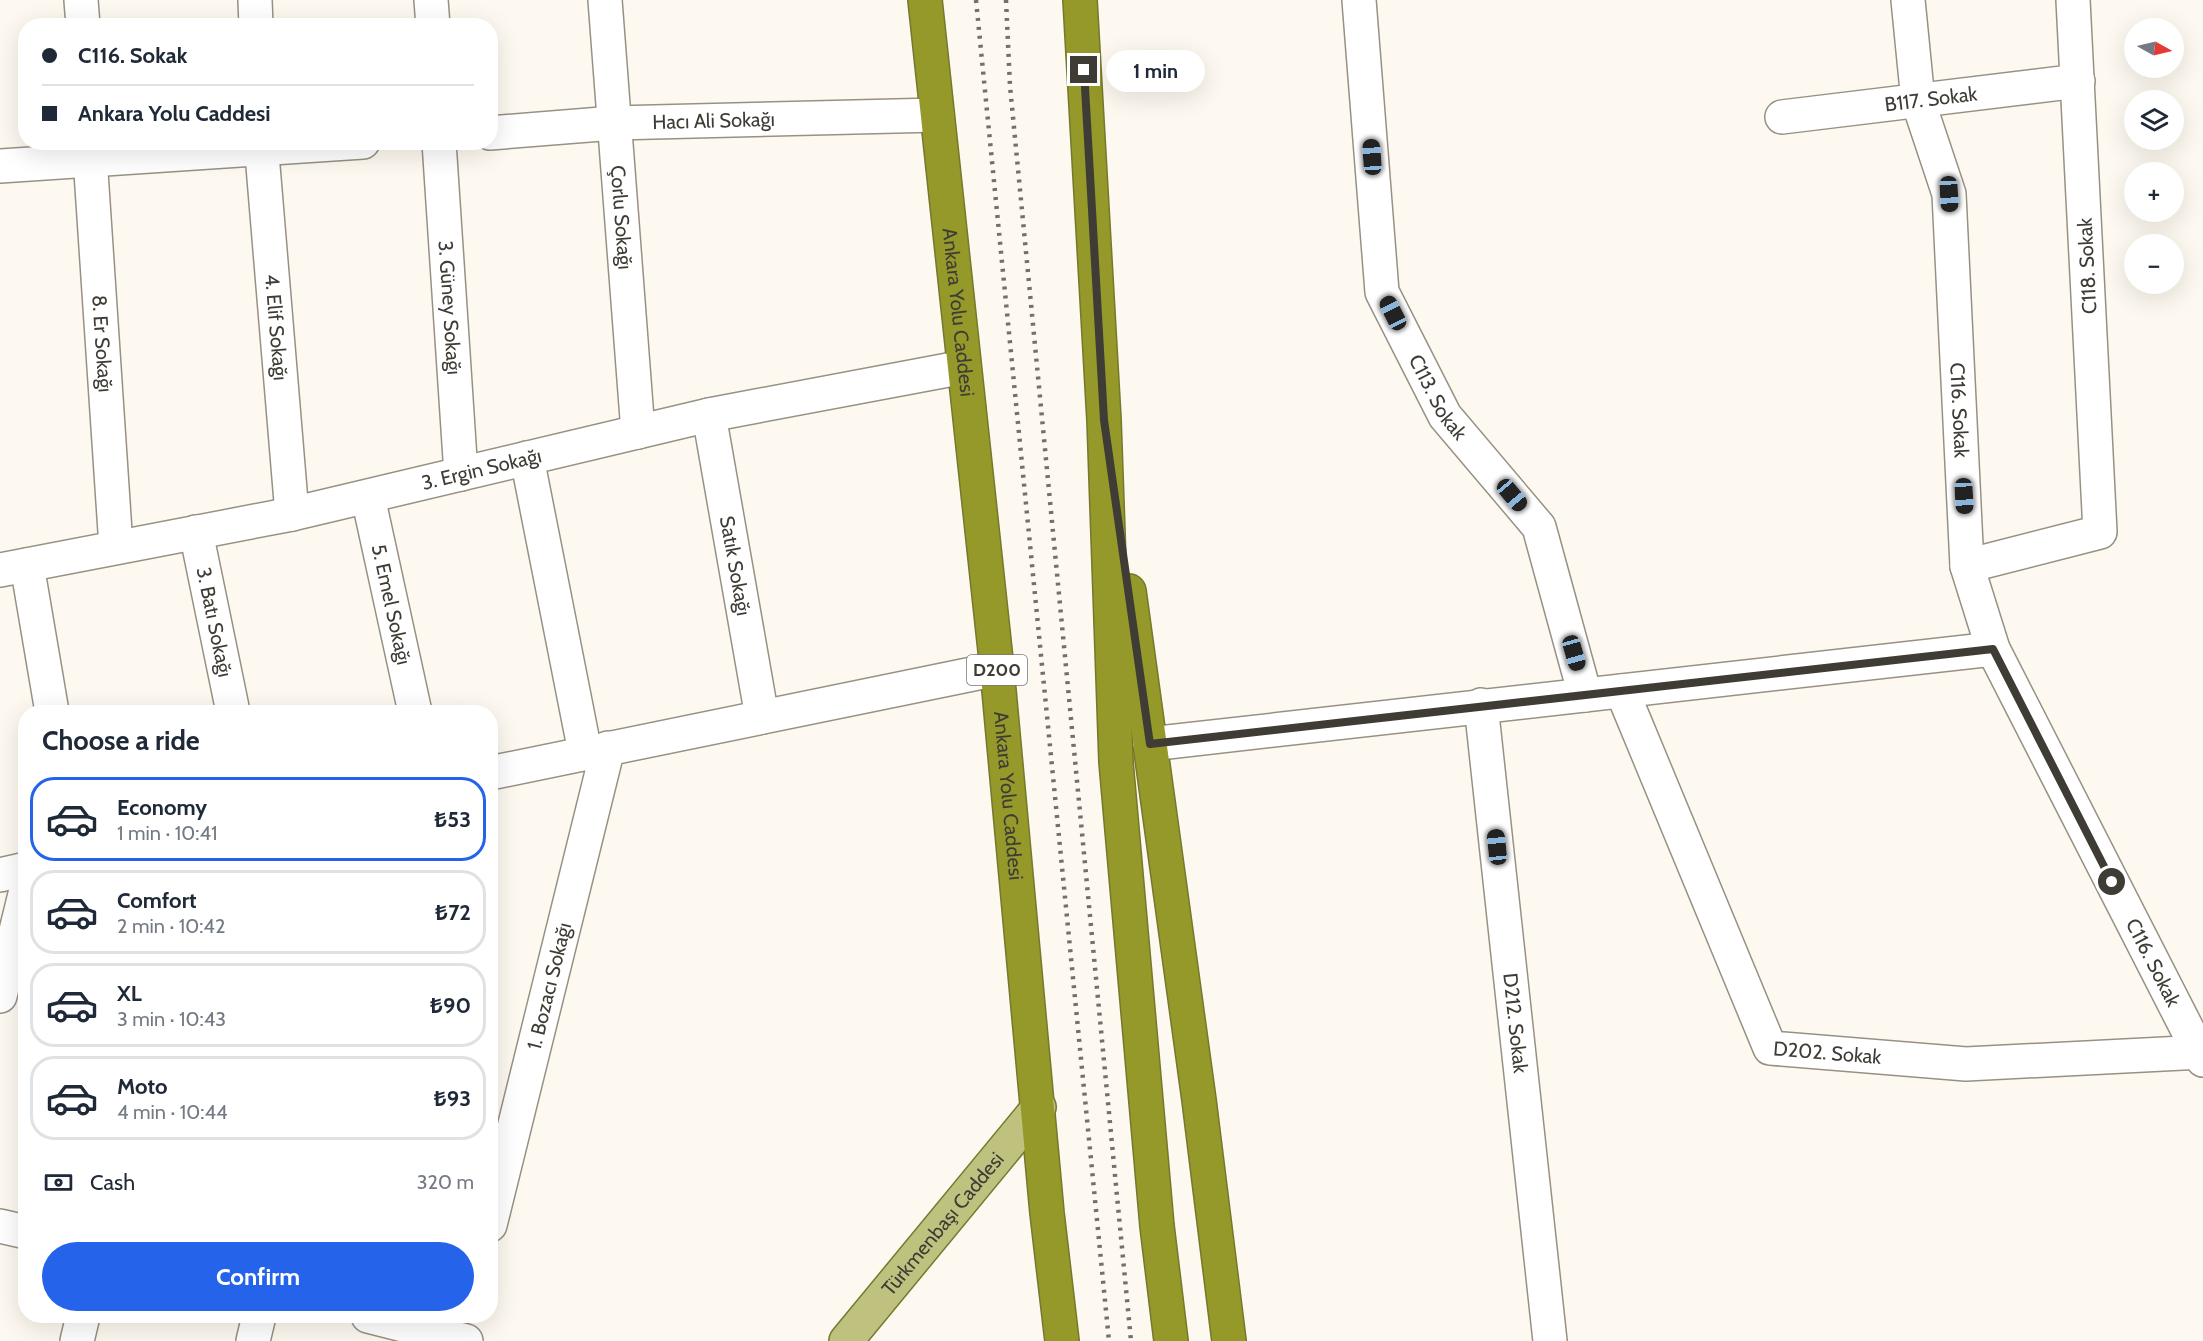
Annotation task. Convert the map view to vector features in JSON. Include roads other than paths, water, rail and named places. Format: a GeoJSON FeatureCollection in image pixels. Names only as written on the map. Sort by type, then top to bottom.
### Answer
{"type":"FeatureCollection","features":[{"type":"Feature","properties":{"kind":"highway","name":"Ankara Yolu Caddesi"},"geometry":{"type":"LineString","coordinates":[[926,0],[996,669],[1039,1107],[1047,1213],[1062,1341]]}},
{"type":"Feature","properties":{"kind":"highway"},"geometry":{"type":"LineString","coordinates":[[1080,0],[1104,420],[1116,762],[1157,1226],[1171,1341]]}},
{"type":"Feature","properties":{"kind":"highway"},"geometry":{"type":"LineString","coordinates":[[1104,420],[1150,744],[1229,1341]]}},
{"type":"Feature","properties":{"kind":"highway"},"geometry":{"type":"LineString","coordinates":[[1047,1213],[1049,1341]]}},
{"type":"Feature","properties":{"kind":"main road","name":"Türkmenbaşı Caddesi"},"geometry":{"type":"LineString","coordinates":[[846,1341],[1039,1107]]}},
{"type":"Feature","properties":{"kind":"street"},"geometry":{"type":"LineString","coordinates":[[81,0],[82,18]]}},
{"type":"Feature","properties":{"kind":"street"},"geometry":{"type":"LineString","coordinates":[[255,0],[256,18]]}},
{"type":"Feature","properties":{"kind":"street"},"geometry":{"type":"LineString","coordinates":[[431,0],[432,18]]}},
{"type":"Feature","properties":{"kind":"street","name":"Çorlu Sokağı"},"geometry":{"type":"LineString","coordinates":[[605,0],[638,432]]}},
{"type":"Feature","properties":{"kind":"street","name":"C113. Sokak"},"geometry":{"type":"LineString","coordinates":[[1359,0],[1382,292],[1445,416],[1539,526],[1585,695]]}},
{"type":"Feature","properties":{"kind":"street","name":"C116. Sokak"},"geometry":{"type":"LineString","coordinates":[[1908,0],[1918,101],[1949,194],[1967,566],[1993,649],[2202,1054]]}},
{"type":"Feature","properties":{"kind":"street","name":"C118. Sokak"},"geometry":{"type":"LineString","coordinates":[[1967,566],[2100,532],[2073,0]]}},
{"type":"Feature","properties":{"kind":"street","name":"B117. Sokak"},"geometry":{"type":"LineString","coordinates":[[1782,117],[2078,81]]}},
{"type":"Feature","properties":{"kind":"street","name":"Hacı Ali Sokağı"},"geometry":{"type":"LineString","coordinates":[[498,132],[615,123],[937,115]]}},
{"type":"Feature","properties":{"kind":"street"},"geometry":{"type":"LineString","coordinates":[[0,166],[89,151],[123,150]]}},
{"type":"Feature","properties":{"kind":"street","name":"4. Elif Sokağı"},"geometry":{"type":"LineString","coordinates":[[261,150],[292,514]]}},
{"type":"Feature","properties":{"kind":"street","name":"3. Güney Sokağı"},"geometry":{"type":"LineString","coordinates":[[440,150],[461,474]]}},
{"type":"Feature","properties":{"kind":"street","name":"8. Er Sokağı"},"geometry":{"type":"LineString","coordinates":[[89,151],[116,547]]}},
{"type":"Feature","properties":{"kind":"street","name":"3. Ergin Sokağı"},"geometry":{"type":"LineString","coordinates":[[13,568],[292,514],[709,415],[963,367]]}},
{"type":"Feature","properties":{"kind":"street","name":"Satık Sokağı"},"geometry":{"type":"LineString","coordinates":[[709,415],[762,717]]}},
{"type":"Feature","properties":{"kind":"street","name":"1. Bozacı Sokağı"},"geometry":{"type":"LineString","coordinates":[[498,1189],[596,750],[527,458]]}},
{"type":"Feature","properties":{"kind":"street","name":"5. Emel Sokağı"},"geometry":{"type":"LineString","coordinates":[[368,497],[413,705]]}},
{"type":"Feature","properties":{"kind":"street","name":"3. Batı Sokağı"},"geometry":{"type":"LineString","coordinates":[[196,532],[232,705]]}},
{"type":"Feature","properties":{"kind":"street"},"geometry":{"type":"LineString","coordinates":[[13,568],[50,705]]}},
{"type":"Feature","properties":{"kind":"street"},"geometry":{"type":"LineString","coordinates":[[1150,744],[1993,649]]}},
{"type":"Feature","properties":{"kind":"street"},"geometry":{"type":"LineString","coordinates":[[498,771],[996,669]]}},
{"type":"Feature","properties":{"kind":"street","name":"D202. Sokak"},"geometry":{"type":"LineString","coordinates":[[1622,691],[1770,1048],[1966,1064],[2202,1054]]}},
{"type":"Feature","properties":{"kind":"street","name":"D212. Sokak"},"geometry":{"type":"LineString","coordinates":[[1481,705],[1550,1341]]}},
{"type":"Feature","properties":{"kind":"street"},"geometry":{"type":"LineString","coordinates":[[0,875],[18,871]]}},
{"type":"Feature","properties":{"kind":"street"},"geometry":{"type":"LineString","coordinates":[[0,996],[18,923]]}},
{"type":"Feature","properties":{"kind":"street"},"geometry":{"type":"LineString","coordinates":[[0,1226],[18,1230]]}},
{"type":"Feature","properties":{"kind":"street"},"geometry":{"type":"LineString","coordinates":[[77,1341],[81,1323]]}},
{"type":"Feature","properties":{"kind":"street"},"geometry":{"type":"LineString","coordinates":[[253,1341],[257,1323]]}},
{"type":"Feature","properties":{"kind":"street"},"geometry":{"type":"LineString","coordinates":[[410,1323],[465,1332]]}},
{"type":"Feature","properties":{"kind":"railway"},"geometry":{"type":"LineString","coordinates":[[976,0],[1109,1341]]}},
{"type":"Feature","properties":{"kind":"railway"},"geometry":{"type":"LineString","coordinates":[[1006,0],[1010,86],[1131,1341]]}}]}
